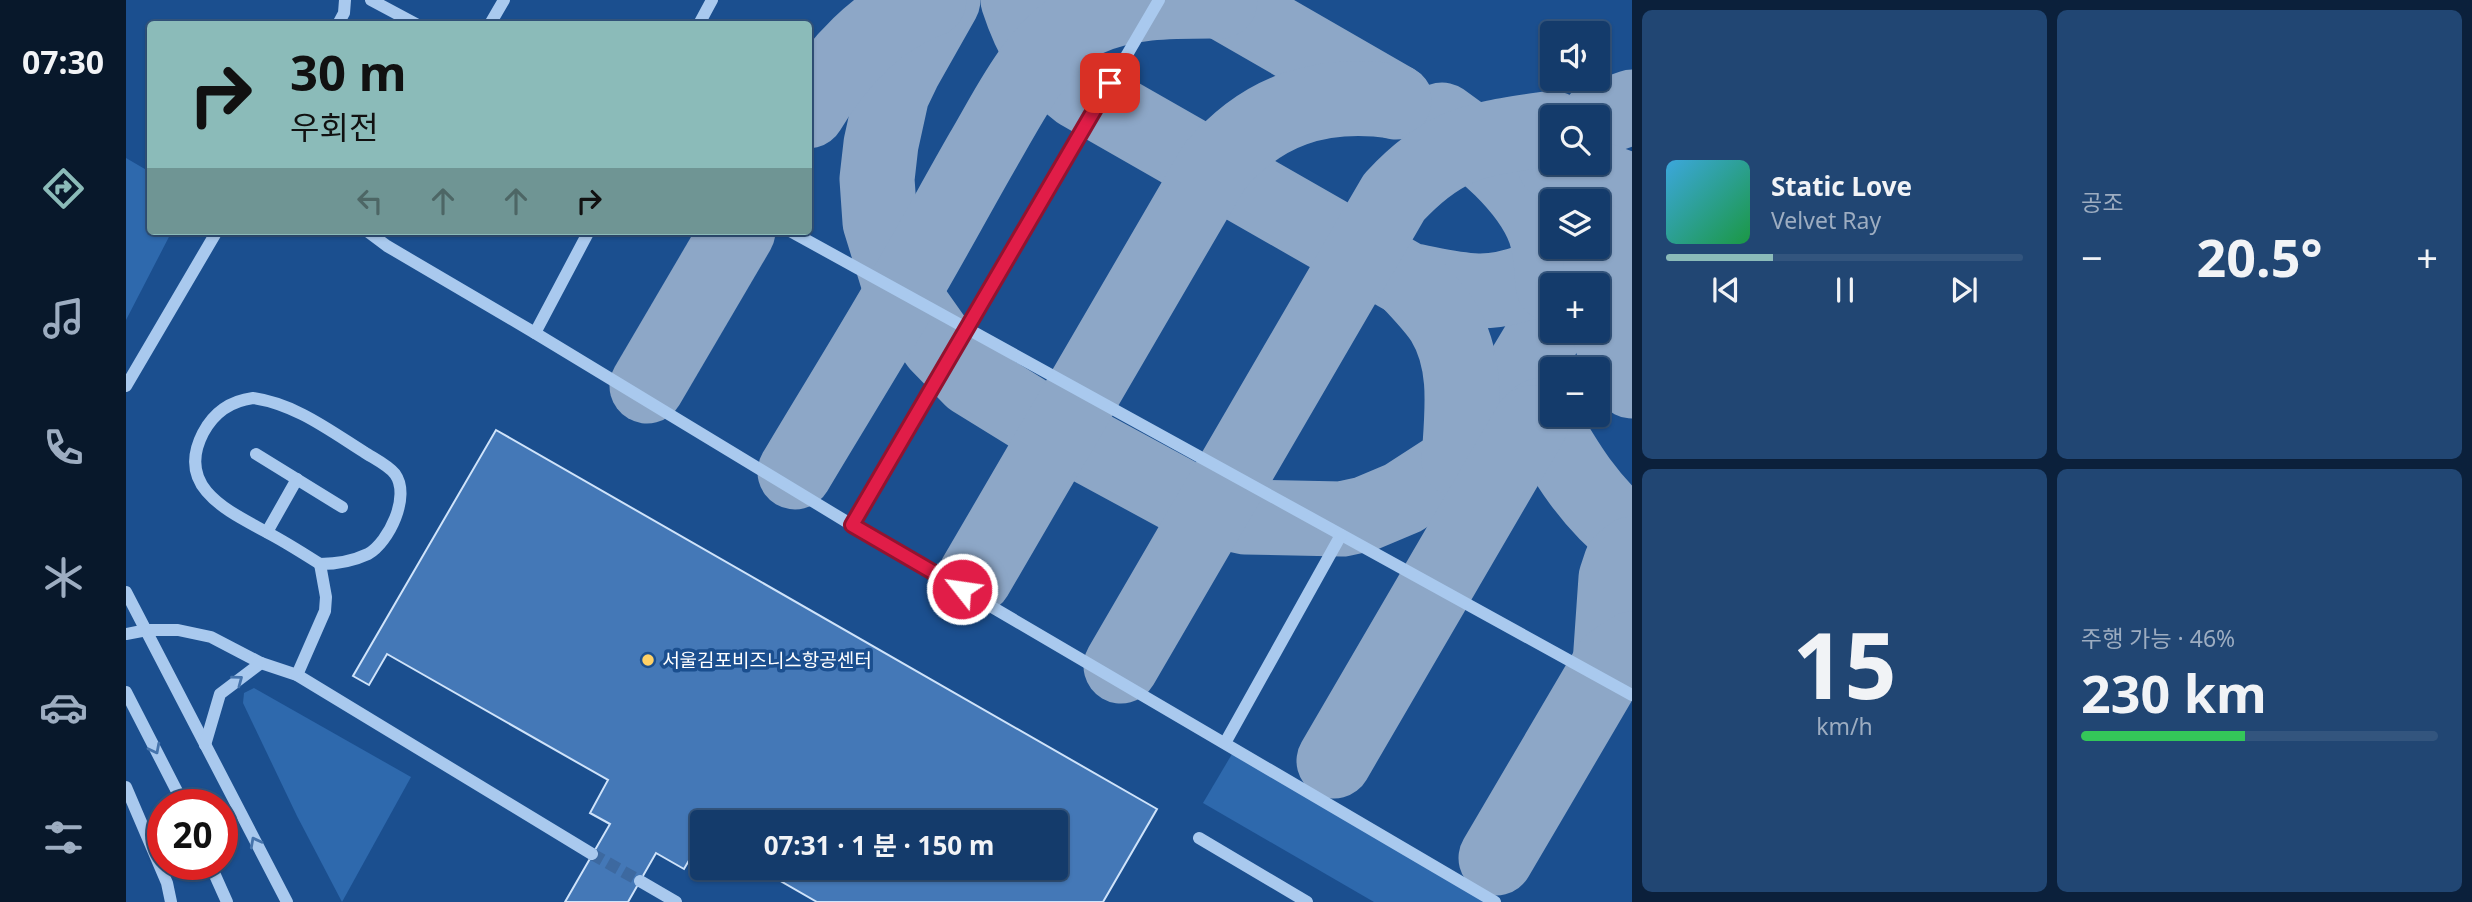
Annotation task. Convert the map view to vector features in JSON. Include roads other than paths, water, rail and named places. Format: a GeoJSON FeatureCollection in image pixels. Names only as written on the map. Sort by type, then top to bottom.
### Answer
{"type":"FeatureCollection","features":[{"type":"Feature","properties":{"kind":"lane"},"geometry":{"type":"LineString","coordinates":[[340,21],[344,13],[345,0]]}},
{"type":"Feature","properties":{"kind":"lane"},"geometry":{"type":"LineString","coordinates":[[371,0],[410,21]]}},
{"type":"Feature","properties":{"kind":"lane"},"geometry":{"type":"LineString","coordinates":[[492,21],[504,0]]}},
{"type":"Feature","properties":{"kind":"lane"},"geometry":{"type":"LineString","coordinates":[[701,21],[712,0]]}},
{"type":"Feature","properties":{"kind":"lane"},"geometry":{"type":"LineString","coordinates":[[852,525],[1159,0]]}},
{"type":"Feature","properties":{"kind":"lane"},"geometry":{"type":"LineString","coordinates":[[126,386],[215,235]]}},
{"type":"Feature","properties":{"kind":"lane"},"geometry":{"type":"LineString","coordinates":[[373,235],[852,525],[1495,902]]}},
{"type":"Feature","properties":{"kind":"lane"},"geometry":{"type":"LineString","coordinates":[[535,333],[587,235]]}},
{"type":"Feature","properties":{"kind":"lane"},"geometry":{"type":"LineString","coordinates":[[797,235],[1632,695]]}},
{"type":"Feature","properties":{"kind":"lane"},"geometry":{"type":"LineString","coordinates":[[243,399],[266,400],[304,414],[394,472],[401,494],[396,517],[383,538],[368,553],[334,564],[320,564],[246,522],[212,499],[204,489],[197,471],[197,447],[215,414],[228,405],[243,399]]}},
{"type":"Feature","properties":{"kind":"lane"},"geometry":{"type":"LineString","coordinates":[[256,454],[342,507]]}},
{"type":"Feature","properties":{"kind":"lane"},"geometry":{"type":"LineString","coordinates":[[267,533],[297,479]]}},
{"type":"Feature","properties":{"kind":"lane"},"geometry":{"type":"LineString","coordinates":[[1225,743],[1341,535]]}},
{"type":"Feature","properties":{"kind":"lane"},"geometry":{"type":"LineString","coordinates":[[297,675],[325,611],[326,597],[320,564]]}},
{"type":"Feature","properties":{"kind":"lane"},"geometry":{"type":"LineString","coordinates":[[126,592],[287,902]]}},
{"type":"Feature","properties":{"kind":"lane"},"geometry":{"type":"LineString","coordinates":[[126,634],[147,630],[178,630],[211,637],[261,663],[297,675],[592,855]]}},
{"type":"Feature","properties":{"kind":"lane"},"geometry":{"type":"LineString","coordinates":[[205,745],[220,694],[261,663]]}},
{"type":"Feature","properties":{"kind":"lane"},"geometry":{"type":"LineString","coordinates":[[126,692],[176,789]]}},
{"type":"Feature","properties":{"kind":"lane"},"geometry":{"type":"LineString","coordinates":[[126,787],[167,883],[171,902]]}},
{"type":"Feature","properties":{"kind":"lane"},"geometry":{"type":"LineString","coordinates":[[1199,838],[1307,902]]}},
{"type":"Feature","properties":{"kind":"lane"},"geometry":{"type":"LineString","coordinates":[[217,880],[227,902]]}},
{"type":"Feature","properties":{"kind":"lane"},"geometry":{"type":"LineString","coordinates":[[640,881],[676,902]]}},
{"type":"Feature","properties":{"kind":"tunnel"},"geometry":{"type":"LineString","coordinates":[[592,854],[640,881]]}},
{"type":"Feature","properties":{"kind":"place","name":"서울김포비즈니스항공센터"},"geometry":{"type":"Point","coordinates":[648,660]}}]}
